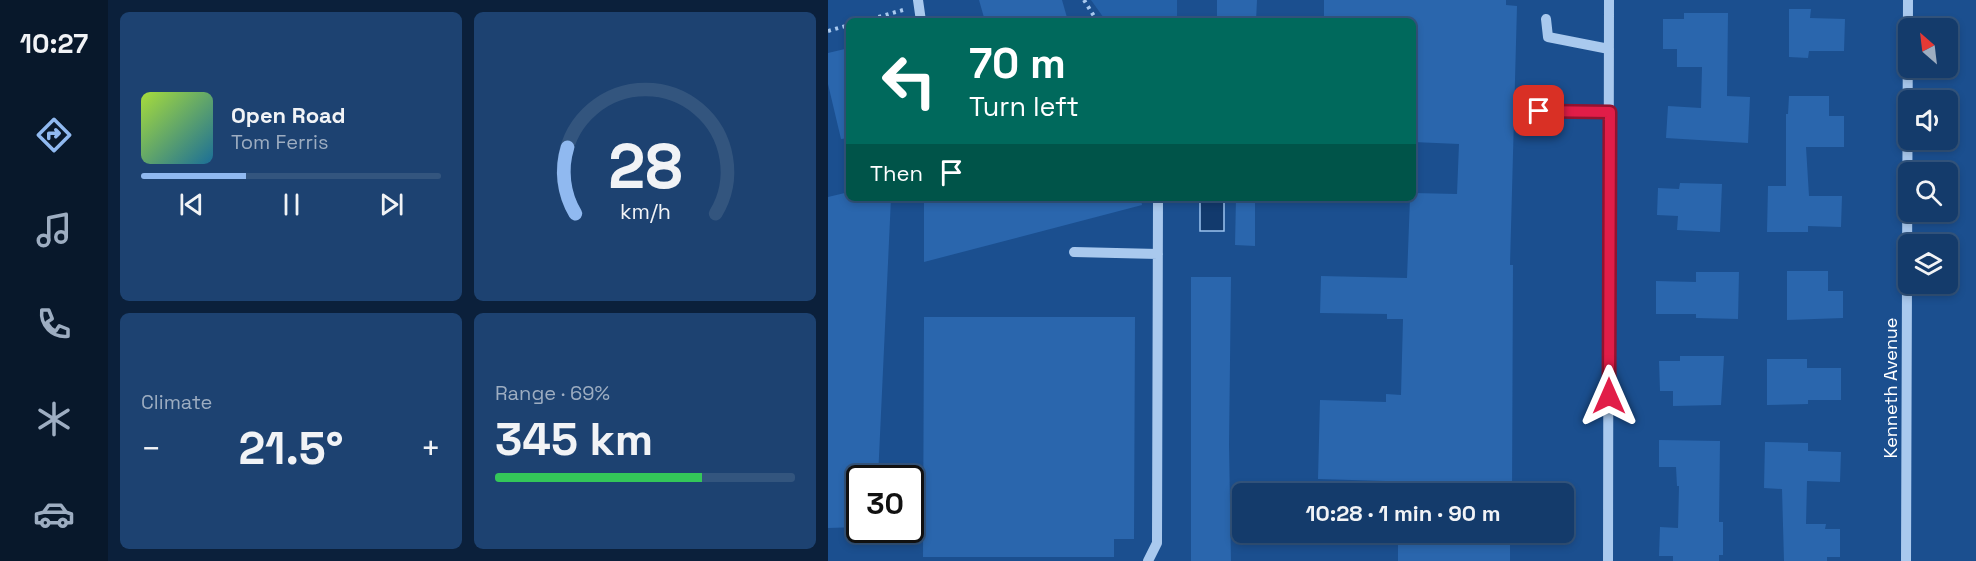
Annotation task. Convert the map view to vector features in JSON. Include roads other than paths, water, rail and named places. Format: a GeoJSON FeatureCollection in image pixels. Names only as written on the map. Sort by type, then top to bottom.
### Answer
{"type":"FeatureCollection","features":[{"type":"Feature","properties":{"kind":"street"},"geometry":{"type":"LineString","coordinates":[[918,0],[921,18]]}},
{"type":"Feature","properties":{"kind":"street"},"geometry":{"type":"LineString","coordinates":[[1608,561],[1609,0]]}},
{"type":"Feature","properties":{"kind":"street","name":"Kenneth Avenue"},"geometry":{"type":"LineString","coordinates":[[1906,561],[1908,0]]}},
{"type":"Feature","properties":{"kind":"street"},"geometry":{"type":"LineString","coordinates":[[1546,20],[1548,38],[1609,49]]}},
{"type":"Feature","properties":{"kind":"street"},"geometry":{"type":"LineString","coordinates":[[1539,111],[1610,112]]}},
{"type":"Feature","properties":{"kind":"street"},"geometry":{"type":"LineString","coordinates":[[1148,561],[1157,543],[1158,201]]}},
{"type":"Feature","properties":{"kind":"street"},"geometry":{"type":"LineString","coordinates":[[1074,252],[1158,254]]}}]}
